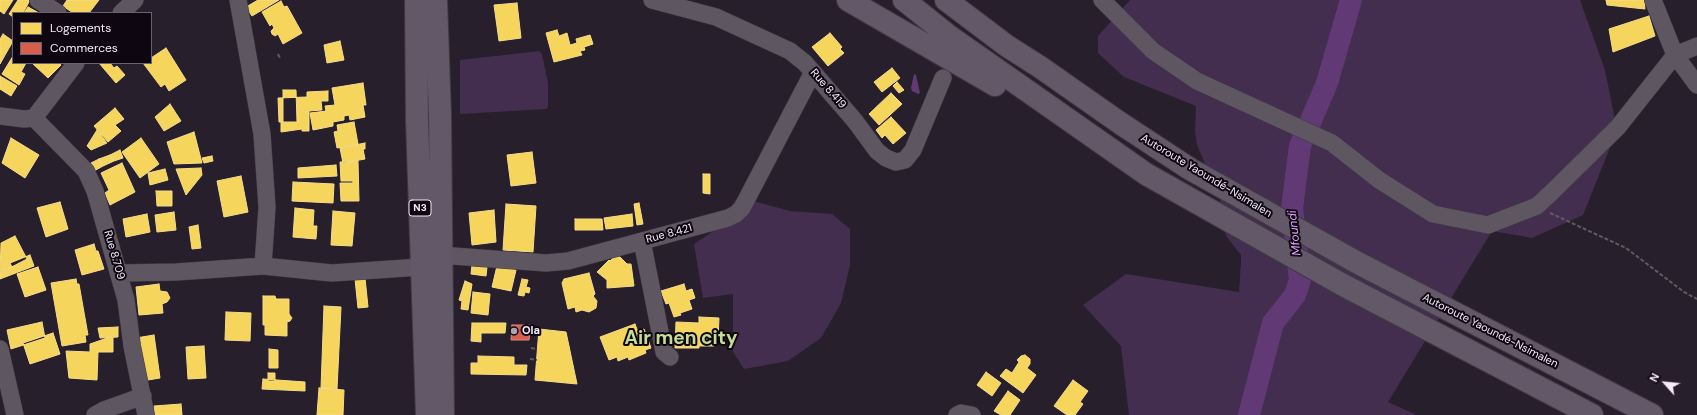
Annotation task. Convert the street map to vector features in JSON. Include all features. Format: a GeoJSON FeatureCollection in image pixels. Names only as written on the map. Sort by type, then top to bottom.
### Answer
{"type":"FeatureCollection","features":[{"type":"Feature","properties":{"kind":"highway"},"geometry":{"type":"LineString","coordinates":[[405,0],[417,121]]}},
{"type":"Feature","properties":{"kind":"highway","name":"N3"},"geometry":{"type":"LineString","coordinates":[[416,0],[417,121],[427,415]]}},
{"type":"Feature","properties":{"kind":"highway","name":"N3"},"geometry":{"type":"LineString","coordinates":[[436,0],[440,115],[442,415]]}},
{"type":"Feature","properties":{"kind":"highway"},"geometry":{"type":"LineString","coordinates":[[440,115],[449,0]]}},
{"type":"Feature","properties":{"kind":"highway"},"geometry":{"type":"LineString","coordinates":[[848,0],[927,44],[1146,174],[1343,285],[1592,415]]}},
{"type":"Feature","properties":{"kind":"highway"},"geometry":{"type":"LineString","coordinates":[[904,0],[948,36],[1146,174]]}},
{"type":"Feature","properties":{"kind":"highway","name":"Autoroute Yaoundé-Nsimalen"},"geometry":{"type":"LineString","coordinates":[[946,0],[1007,46],[1040,66],[1126,127],[1190,169],[1250,204],[1358,263],[1652,415]]}},
{"type":"Feature","properties":{"kind":"highway"},"geometry":{"type":"LineString","coordinates":[[960,0],[1040,66]]}},
{"type":"Feature","properties":{"kind":"street"},"geometry":{"type":"LineString","coordinates":[[38,0],[56,12]]}},
{"type":"Feature","properties":{"kind":"street"},"geometry":{"type":"LineString","coordinates":[[122,12],[135,0]]}},
{"type":"Feature","properties":{"kind":"street"},"geometry":{"type":"LineString","coordinates":[[238,0],[262,134],[267,207],[263,266]]}},
{"type":"Feature","properties":{"kind":"street","name":"Rue 8.419"},"geometry":{"type":"LineString","coordinates":[[652,0],[716,17],[790,51],[805,62],[855,121],[876,151],[886,158],[896,162],[905,160],[913,150],[943,78]]}},
{"type":"Feature","properties":{"kind":"street"},"geometry":{"type":"LineString","coordinates":[[1102,0],[1153,51],[1197,81],[1332,142],[1379,180],[1433,214],[1488,225],[1537,206],[1618,126],[1675,55],[1697,46]]}},
{"type":"Feature","properties":{"kind":"street"},"geometry":{"type":"LineString","coordinates":[[1653,0],[1675,55],[1697,85]]}},
{"type":"Feature","properties":{"kind":"street"},"geometry":{"type":"LineString","coordinates":[[0,116],[24,119],[34,118],[75,64]]}},
{"type":"Feature","properties":{"kind":"street","name":"Rue 8.421"},"geometry":{"type":"LineString","coordinates":[[440,255],[546,263],[568,261],[728,218],[736,214],[742,208],[813,72]]}},
{"type":"Feature","properties":{"kind":"street","name":"Rue 8.709"},"geometry":{"type":"LineString","coordinates":[[34,118],[86,171],[95,192],[120,273],[126,300],[132,346],[146,415]]}},
{"type":"Feature","properties":{"kind":"street"},"geometry":{"type":"LineString","coordinates":[[642,241],[664,352],[670,357]]}},
{"type":"Feature","properties":{"kind":"street"},"geometry":{"type":"LineString","coordinates":[[120,273],[176,272],[263,266],[332,273],[422,267]]}},
{"type":"Feature","properties":{"kind":"street"},"geometry":{"type":"LineString","coordinates":[[0,349],[15,415]]}},
{"type":"Feature","properties":{"kind":"street"},"geometry":{"type":"LineString","coordinates":[[95,415],[104,410],[143,396]]}},
{"type":"Feature","properties":{"kind":"street"},"geometry":{"type":"LineString","coordinates":[[957,415],[961,413],[972,415]]}},
{"type":"Feature","properties":{"kind":"path"},"geometry":{"type":"LineString","coordinates":[[278,54],[280,58]]}},
{"type":"Feature","properties":{"kind":"path"},"geometry":{"type":"LineString","coordinates":[[1537,206],[1626,248],[1684,292],[1697,299]]}},
{"type":"Feature","properties":{"kind":"path"},"geometry":{"type":"LineString","coordinates":[[531,348],[537,349]]}},
{"type":"Feature","properties":{"kind":"path"},"geometry":{"type":"LineString","coordinates":[[530,360],[537,360]]}},
{"type":"Feature","properties":{"kind":"shaded area"},"geometry":{"type":"Polygon","coordinates":[[[1130,0],[1580,0],[1605,70],[1617,130],[1583,215],[1532,238],[1492,231],[1388,402],[1417,415],[1129,415],[1121,346],[1083,305],[1126,274],[1239,292],[1241,262],[1241,255],[1226,236],[1220,199],[1197,145],[1195,131],[1196,106],[1124,77],[1098,53],[1098,36],[1130,0]]]}},
{"type":"Feature","properties":{"kind":"shaded area"},"geometry":{"type":"Polygon","coordinates":[[[539,51],[542,54],[548,83],[548,107],[546,109],[460,114],[460,60],[539,51]]]}},
{"type":"Feature","properties":{"kind":"shaded area"},"geometry":{"type":"Polygon","coordinates":[[[914,74],[916,75],[920,93],[918,94],[912,91],[911,88],[914,74]]]}},
{"type":"Feature","properties":{"kind":"shaded area"},"geometry":{"type":"Polygon","coordinates":[[[738,197],[790,211],[832,214],[850,229],[850,265],[841,303],[821,338],[788,361],[744,369],[733,352],[733,294],[703,298],[694,244],[712,232],[738,197]]]}},
{"type":"Feature","properties":{"kind":"building: Logements"},"geometry":{"type":"Polygon","coordinates":[[[0,0],[13,0],[4,14],[0,11],[0,0]]]}},
{"type":"Feature","properties":{"kind":"building: Logements"},"geometry":{"type":"Polygon","coordinates":[[[18,0],[30,0],[24,12],[12,12],[12,16],[9,14],[18,0]]]}},
{"type":"Feature","properties":{"kind":"building: Logements"},"geometry":{"type":"Polygon","coordinates":[[[67,0],[99,0],[90,12],[72,12],[63,6],[67,0]]]}},
{"type":"Feature","properties":{"kind":"building: Logements"},"geometry":{"type":"Polygon","coordinates":[[[258,0],[279,0],[252,16],[246,7],[258,0]]]}},
{"type":"Feature","properties":{"kind":"building: Logements"},"geometry":{"type":"Polygon","coordinates":[[[1606,0],[1644,0],[1645,9],[1607,5],[1606,0]]]}},
{"type":"Feature","properties":{"kind":"building: Logements"},"geometry":{"type":"Polygon","coordinates":[[[281,1],[284,7],[287,6],[302,33],[283,44],[278,34],[275,36],[272,34],[271,31],[274,28],[272,24],[270,26],[262,12],[281,1]]]}},
{"type":"Feature","properties":{"kind":"building: Logements"},"geometry":{"type":"Polygon","coordinates":[[[517,3],[521,38],[499,41],[494,5],[517,3]]]}},
{"type":"Feature","properties":{"kind":"building: Logements"},"geometry":{"type":"Polygon","coordinates":[[[28,7],[37,12],[25,12],[28,7]]]}},
{"type":"Feature","properties":{"kind":"building: Logements"},"geometry":{"type":"Polygon","coordinates":[[[1649,16],[1655,36],[1613,52],[1609,29],[1649,16]]]}},
{"type":"Feature","properties":{"kind":"building: Logements"},"geometry":{"type":"Polygon","coordinates":[[[557,30],[559,36],[567,33],[570,45],[577,43],[576,39],[590,35],[593,44],[584,47],[585,50],[580,51],[582,55],[554,62],[546,33],[557,30]]]}},
{"type":"Feature","properties":{"kind":"building: Logements"},"geometry":{"type":"Polygon","coordinates":[[[830,33],[842,47],[840,49],[844,53],[828,66],[812,47],[830,33]]]}},
{"type":"Feature","properties":{"kind":"building: Logements"},"geometry":{"type":"Polygon","coordinates":[[[3,34],[12,40],[12,43],[0,64],[0,39],[3,34]]]}},
{"type":"Feature","properties":{"kind":"building: Logements"},"geometry":{"type":"Polygon","coordinates":[[[340,41],[344,60],[327,63],[324,45],[340,41]]]}},
{"type":"Feature","properties":{"kind":"building: Logements"},"geometry":{"type":"Polygon","coordinates":[[[166,48],[186,80],[169,91],[165,84],[161,87],[144,64],[152,64],[152,57],[166,48]]]}},
{"type":"Feature","properties":{"kind":"building: Logements"},"geometry":{"type":"Polygon","coordinates":[[[12,58],[12,64],[25,64],[21,72],[25,74],[19,85],[2,74],[12,58]]]}},
{"type":"Feature","properties":{"kind":"building: Logements"},"geometry":{"type":"Polygon","coordinates":[[[33,64],[60,64],[61,65],[48,78],[33,64]]]}},
{"type":"Feature","properties":{"kind":"building: Logements"},"geometry":{"type":"Polygon","coordinates":[[[100,64],[111,64],[114,68],[117,66],[125,75],[116,83],[100,64]]]}},
{"type":"Feature","properties":{"kind":"building: Logements"},"geometry":{"type":"Polygon","coordinates":[[[892,68],[900,78],[882,92],[874,82],[892,68]]]}},
{"type":"Feature","properties":{"kind":"building: Logements"},"geometry":{"type":"Polygon","coordinates":[[[0,76],[17,86],[11,96],[0,89],[0,76]]]}},
{"type":"Feature","properties":{"kind":"building: Logements"},"geometry":{"type":"Polygon","coordinates":[[[897,82],[904,90],[899,93],[893,86],[897,82]]]}},
{"type":"Feature","properties":{"kind":"building: Logements"},"geometry":{"type":"Polygon","coordinates":[[[363,83],[366,105],[363,105],[365,117],[350,120],[349,115],[344,116],[344,120],[333,122],[333,126],[313,130],[310,113],[326,111],[325,106],[335,105],[332,88],[363,83]]]}},
{"type":"Feature","properties":{"kind":"building: Logements"},"geometry":{"type":"Polygon","coordinates":[[[283,90],[296,90],[297,122],[283,122],[283,90]]]}},
{"type":"Feature","properties":{"kind":"building: Logements"},"geometry":{"type":"Polygon","coordinates":[[[328,91],[328,101],[321,101],[322,110],[309,111],[309,131],[302,131],[302,129],[281,132],[278,98],[307,97],[307,92],[328,91]]]}},
{"type":"Feature","properties":{"kind":"building: Logements"},"geometry":{"type":"Polygon","coordinates":[[[891,93],[902,104],[879,125],[869,114],[891,93]]]}},
{"type":"Feature","properties":{"kind":"building: Logements"},"geometry":{"type":"Polygon","coordinates":[[[170,104],[181,121],[164,131],[155,117],[170,104]]]}},
{"type":"Feature","properties":{"kind":"building: Logements"},"geometry":{"type":"Polygon","coordinates":[[[115,108],[124,119],[115,125],[121,131],[108,142],[94,126],[115,108]]]}},
{"type":"Feature","properties":{"kind":"building: Logements"},"geometry":{"type":"Polygon","coordinates":[[[891,117],[906,133],[893,144],[885,135],[882,138],[876,130],[891,117]]]}},
{"type":"Feature","properties":{"kind":"building: Logements"},"geometry":{"type":"Polygon","coordinates":[[[354,122],[358,144],[337,148],[334,132],[338,131],[337,125],[354,122]]]}},
{"type":"Feature","properties":{"kind":"building: Logements"},"geometry":{"type":"Polygon","coordinates":[[[97,130],[107,143],[91,150],[87,146],[97,130]]]}},
{"type":"Feature","properties":{"kind":"building: Logements"},"geometry":{"type":"Polygon","coordinates":[[[194,132],[202,163],[174,164],[167,142],[194,132]]]}},
{"type":"Feature","properties":{"kind":"building: Logements"},"geometry":{"type":"Polygon","coordinates":[[[11,138],[39,155],[25,178],[2,163],[11,138]]]}},
{"type":"Feature","properties":{"kind":"building: Logements"},"geometry":{"type":"Polygon","coordinates":[[[141,138],[159,164],[140,178],[122,152],[141,138]]]}},
{"type":"Feature","properties":{"kind":"building: Logements"},"geometry":{"type":"Polygon","coordinates":[[[365,143],[365,149],[363,149],[365,159],[343,163],[340,148],[365,143]]]}},
{"type":"Feature","properties":{"kind":"building: Logements"},"geometry":{"type":"Polygon","coordinates":[[[120,150],[123,158],[114,161],[110,155],[120,150]]]}},
{"type":"Feature","properties":{"kind":"building: Logements"},"geometry":{"type":"Polygon","coordinates":[[[532,152],[536,183],[511,186],[507,155],[532,152]]]}},
{"type":"Feature","properties":{"kind":"building: Logements"},"geometry":{"type":"Polygon","coordinates":[[[110,155],[114,161],[103,166],[99,159],[110,155]]]}},
{"type":"Feature","properties":{"kind":"building: Logements"},"geometry":{"type":"Polygon","coordinates":[[[212,156],[213,161],[204,163],[202,158],[212,156]]]}},
{"type":"Feature","properties":{"kind":"building: Logements"},"geometry":{"type":"Polygon","coordinates":[[[99,159],[103,166],[94,171],[91,163],[99,159]]]}},
{"type":"Feature","properties":{"kind":"building: Logements"},"geometry":{"type":"Polygon","coordinates":[[[358,161],[359,201],[341,201],[340,183],[353,183],[353,181],[341,181],[340,162],[358,161]]]}},
{"type":"Feature","properties":{"kind":"building: Logements"},"geometry":{"type":"Polygon","coordinates":[[[122,163],[135,192],[110,205],[105,193],[109,190],[101,173],[122,163]]]}},
{"type":"Feature","properties":{"kind":"building: Logements"},"geometry":{"type":"Polygon","coordinates":[[[336,165],[337,176],[298,178],[298,168],[336,165]]]}},
{"type":"Feature","properties":{"kind":"building: Logements"},"geometry":{"type":"Polygon","coordinates":[[[201,168],[202,175],[186,195],[176,169],[201,168]]]}},
{"type":"Feature","properties":{"kind":"building: Logements"},"geometry":{"type":"Polygon","coordinates":[[[165,169],[168,180],[150,185],[148,173],[165,169]]]}},
{"type":"Feature","properties":{"kind":"building: Logements"},"geometry":{"type":"Polygon","coordinates":[[[703,174],[710,174],[710,194],[703,193],[703,174]]]}},
{"type":"Feature","properties":{"kind":"building: Logements"},"geometry":{"type":"Polygon","coordinates":[[[241,176],[248,212],[224,217],[217,181],[241,176]]]}},
{"type":"Feature","properties":{"kind":"building: Logements"},"geometry":{"type":"Polygon","coordinates":[[[293,182],[334,184],[333,203],[292,201],[293,182]]]}},
{"type":"Feature","properties":{"kind":"building: Logements"},"geometry":{"type":"Polygon","coordinates":[[[156,191],[172,191],[172,206],[157,206],[156,191]]]}},
{"type":"Feature","properties":{"kind":"building: Logements"},"geometry":{"type":"Polygon","coordinates":[[[60,202],[68,229],[46,237],[37,208],[60,202]]]}},
{"type":"Feature","properties":{"kind":"building: Logements"},"geometry":{"type":"Polygon","coordinates":[[[639,203],[643,224],[637,225],[634,204],[639,203]]]}},
{"type":"Feature","properties":{"kind":"building: Logements"},"geometry":{"type":"Polygon","coordinates":[[[506,204],[536,206],[533,252],[503,250],[506,204]]]}},
{"type":"Feature","properties":{"kind":"building: Logements"},"geometry":{"type":"Polygon","coordinates":[[[295,208],[314,210],[313,226],[317,226],[316,239],[293,237],[295,208]]]}},
{"type":"Feature","properties":{"kind":"building: Logements"},"geometry":{"type":"Polygon","coordinates":[[[494,210],[496,242],[472,245],[469,213],[494,210]]]}},
{"type":"Feature","properties":{"kind":"building: Logements"},"geometry":{"type":"Polygon","coordinates":[[[333,211],[355,213],[352,246],[331,245],[333,211]]]}},
{"type":"Feature","properties":{"kind":"building: Logements"},"geometry":{"type":"Polygon","coordinates":[[[174,212],[176,230],[157,232],[155,215],[174,212]]]}},
{"type":"Feature","properties":{"kind":"building: Logements"},"geometry":{"type":"Polygon","coordinates":[[[147,214],[150,232],[126,237],[123,219],[147,214]]]}},
{"type":"Feature","properties":{"kind":"building: Logements"},"geometry":{"type":"Polygon","coordinates":[[[632,214],[633,226],[606,229],[604,218],[632,214]]]}},
{"type":"Feature","properties":{"kind":"building: Logements"},"geometry":{"type":"Polygon","coordinates":[[[575,219],[602,219],[603,230],[575,230],[575,219]]]}},
{"type":"Feature","properties":{"kind":"building: Logements"},"geometry":{"type":"Polygon","coordinates":[[[198,225],[201,248],[192,249],[189,227],[198,225]]]}},
{"type":"Feature","properties":{"kind":"building: Logements"},"geometry":{"type":"Polygon","coordinates":[[[15,236],[27,259],[0,273],[1,243],[15,236]]]}},
{"type":"Feature","properties":{"kind":"building: Logements"},"geometry":{"type":"Polygon","coordinates":[[[94,244],[104,269],[82,275],[75,250],[94,244]]]}},
{"type":"Feature","properties":{"kind":"building: Logements"},"geometry":{"type":"Polygon","coordinates":[[[30,255],[34,266],[0,279],[0,272],[12,267],[10,263],[30,255]]]}},
{"type":"Feature","properties":{"kind":"building: Logements"},"geometry":{"type":"Polygon","coordinates":[[[615,256],[620,257],[627,264],[631,264],[634,286],[607,288],[607,280],[597,272],[615,256]]]}},
{"type":"Feature","properties":{"kind":"building: Logements"},"geometry":{"type":"Polygon","coordinates":[[[472,265],[487,267],[486,276],[471,274],[472,265]]]}},
{"type":"Feature","properties":{"kind":"building: Logements"},"geometry":{"type":"Polygon","coordinates":[[[497,266],[516,270],[511,291],[492,287],[497,266]]]}},
{"type":"Feature","properties":{"kind":"building: Logements"},"geometry":{"type":"Polygon","coordinates":[[[38,267],[46,290],[25,297],[17,274],[38,267]]]}},
{"type":"Feature","properties":{"kind":"building: Logements"},"geometry":{"type":"Polygon","coordinates":[[[589,273],[595,294],[593,296],[597,301],[596,308],[589,312],[582,310],[576,312],[575,307],[568,309],[562,283],[564,279],[589,273]]]}},
{"type":"Feature","properties":{"kind":"building: Logements"},"geometry":{"type":"Polygon","coordinates":[[[365,278],[368,307],[358,308],[355,279],[365,278]]]}},
{"type":"Feature","properties":{"kind":"building: Logements"},"geometry":{"type":"Polygon","coordinates":[[[76,279],[77,284],[79,284],[88,335],[85,335],[86,342],[62,346],[51,283],[76,279]]]}},
{"type":"Feature","properties":{"kind":"building: Logements"},"geometry":{"type":"Polygon","coordinates":[[[522,279],[528,280],[526,287],[530,288],[529,293],[525,292],[524,296],[518,295],[522,279]]]}},
{"type":"Feature","properties":{"kind":"building: Logements"},"geometry":{"type":"Polygon","coordinates":[[[465,281],[472,284],[468,310],[461,309],[462,301],[459,300],[465,281]]]}},
{"type":"Feature","properties":{"kind":"building: Logements"},"geometry":{"type":"Polygon","coordinates":[[[159,284],[160,291],[167,292],[170,298],[167,302],[162,304],[163,313],[139,315],[136,287],[159,284]]]}},
{"type":"Feature","properties":{"kind":"building: Logements"},"geometry":{"type":"Polygon","coordinates":[[[684,284],[686,291],[692,289],[695,298],[689,300],[692,309],[680,313],[681,315],[674,317],[669,303],[666,304],[661,291],[684,284]]]}},
{"type":"Feature","properties":{"kind":"building: Logements"},"geometry":{"type":"Polygon","coordinates":[[[473,292],[490,294],[488,315],[471,313],[473,292]]]}},
{"type":"Feature","properties":{"kind":"building: Logements"},"geometry":{"type":"Polygon","coordinates":[[[263,296],[275,296],[276,299],[289,299],[289,314],[292,318],[287,322],[287,336],[265,335],[265,325],[263,325],[263,296]]]}},
{"type":"Feature","properties":{"kind":"building: Logements"},"geometry":{"type":"Polygon","coordinates":[[[324,306],[341,307],[337,389],[321,388],[324,306]]]}},
{"type":"Feature","properties":{"kind":"building: Logements"},"geometry":{"type":"Polygon","coordinates":[[[226,312],[251,313],[250,341],[225,340],[226,312]]]}},
{"type":"Feature","properties":{"kind":"building: Logements"},"geometry":{"type":"Polygon","coordinates":[[[699,317],[719,318],[718,340],[714,340],[714,346],[699,346],[699,348],[675,348],[676,322],[699,323],[699,317]]]}},
{"type":"Feature","properties":{"kind":"building: Logements"},"geometry":{"type":"Polygon","coordinates":[[[42,322],[45,338],[11,349],[7,330],[42,322]]]}},
{"type":"Feature","properties":{"kind":"building: Logements"},"geometry":{"type":"Polygon","coordinates":[[[472,323],[506,323],[505,333],[481,333],[481,342],[471,341],[472,323]]]}},
{"type":"Feature","properties":{"kind":"building: Logements"},"geometry":{"type":"Polygon","coordinates":[[[635,324],[638,332],[644,329],[651,348],[645,350],[646,353],[629,360],[628,357],[618,361],[617,357],[609,360],[600,337],[635,324]]]}},
{"type":"Feature","properties":{"kind":"building: Logements"},"geometry":{"type":"Polygon","coordinates":[[[118,327],[118,337],[100,338],[98,328],[118,327]]]}},
{"type":"Feature","properties":{"kind":"building: Logements"},"geometry":{"type":"Polygon","coordinates":[[[539,329],[566,332],[577,384],[535,380],[539,329]]]}},
{"type":"Feature","properties":{"kind":"building: Logements"},"geometry":{"type":"Polygon","coordinates":[[[53,333],[60,354],[30,364],[23,343],[53,333]]]}},
{"type":"Feature","properties":{"kind":"building: Logements"},"geometry":{"type":"Polygon","coordinates":[[[154,335],[160,378],[142,381],[136,338],[154,335]]]}},
{"type":"Feature","properties":{"kind":"building: Logements"},"geometry":{"type":"Polygon","coordinates":[[[113,336],[113,352],[98,352],[97,380],[69,378],[66,351],[90,352],[90,344],[113,336]]]}},
{"type":"Feature","properties":{"kind":"building: Logements"},"geometry":{"type":"Polygon","coordinates":[[[204,346],[206,378],[188,379],[186,347],[204,346]]]}},
{"type":"Feature","properties":{"kind":"building: Logements"},"geometry":{"type":"Polygon","coordinates":[[[269,349],[278,350],[278,368],[269,368],[269,349]]]}},
{"type":"Feature","properties":{"kind":"building: Logements"},"geometry":{"type":"Polygon","coordinates":[[[1025,355],[1030,359],[1030,364],[1027,368],[1036,375],[1023,393],[1000,376],[1006,369],[1012,373],[1019,362],[1017,360],[1021,356],[1025,355]]]}},
{"type":"Feature","properties":{"kind":"building: Logements"},"geometry":{"type":"Polygon","coordinates":[[[478,356],[514,357],[514,365],[527,365],[526,375],[471,374],[471,363],[478,363],[478,356]]]}},
{"type":"Feature","properties":{"kind":"building: Logements"},"geometry":{"type":"Polygon","coordinates":[[[986,372],[1001,383],[992,396],[977,385],[986,372]]]}},
{"type":"Feature","properties":{"kind":"building: Logements"},"geometry":{"type":"Polygon","coordinates":[[[268,373],[275,373],[275,381],[268,381],[268,373]]]}},
{"type":"Feature","properties":{"kind":"building: Logements"},"geometry":{"type":"Polygon","coordinates":[[[263,379],[305,382],[305,391],[262,389],[263,379]]]}},
{"type":"Feature","properties":{"kind":"building: Logements"},"geometry":{"type":"Polygon","coordinates":[[[1073,380],[1088,391],[1080,402],[1083,404],[1075,415],[1067,415],[1054,406],[1073,380]]]}},
{"type":"Feature","properties":{"kind":"building: Logements"},"geometry":{"type":"Polygon","coordinates":[[[319,388],[344,390],[343,415],[317,415],[319,388]]]}},
{"type":"Feature","properties":{"kind":"building: Logements"},"geometry":{"type":"Polygon","coordinates":[[[1008,391],[1020,400],[1010,415],[1001,415],[994,411],[1008,391]]]}},
{"type":"Feature","properties":{"kind":"building: Logements"},"geometry":{"type":"Polygon","coordinates":[[[181,404],[182,415],[155,415],[154,406],[181,404]]]}},
{"type":"Feature","properties":{"kind":"building: Commerces"},"geometry":{"type":"Polygon","coordinates":[[[512,325],[531,325],[529,340],[511,340],[512,325]]]}},
{"type":"Feature","properties":{"kind":"waterway","name":"Mfoundi"},"geometry":{"type":"LineString","coordinates":[[1249,415],[1273,323],[1295,295],[1300,280],[1292,208],[1300,146],[1327,83],[1351,0]]}},
{"type":"Feature","properties":{"kind":"place","name":"Ola"},"geometry":{"type":"Point","coordinates":[514,331]}},
{"type":"Feature","properties":{"kind":"district","name":"Air men city"},"geometry":{"type":"Point","coordinates":[681,339]}}]}
